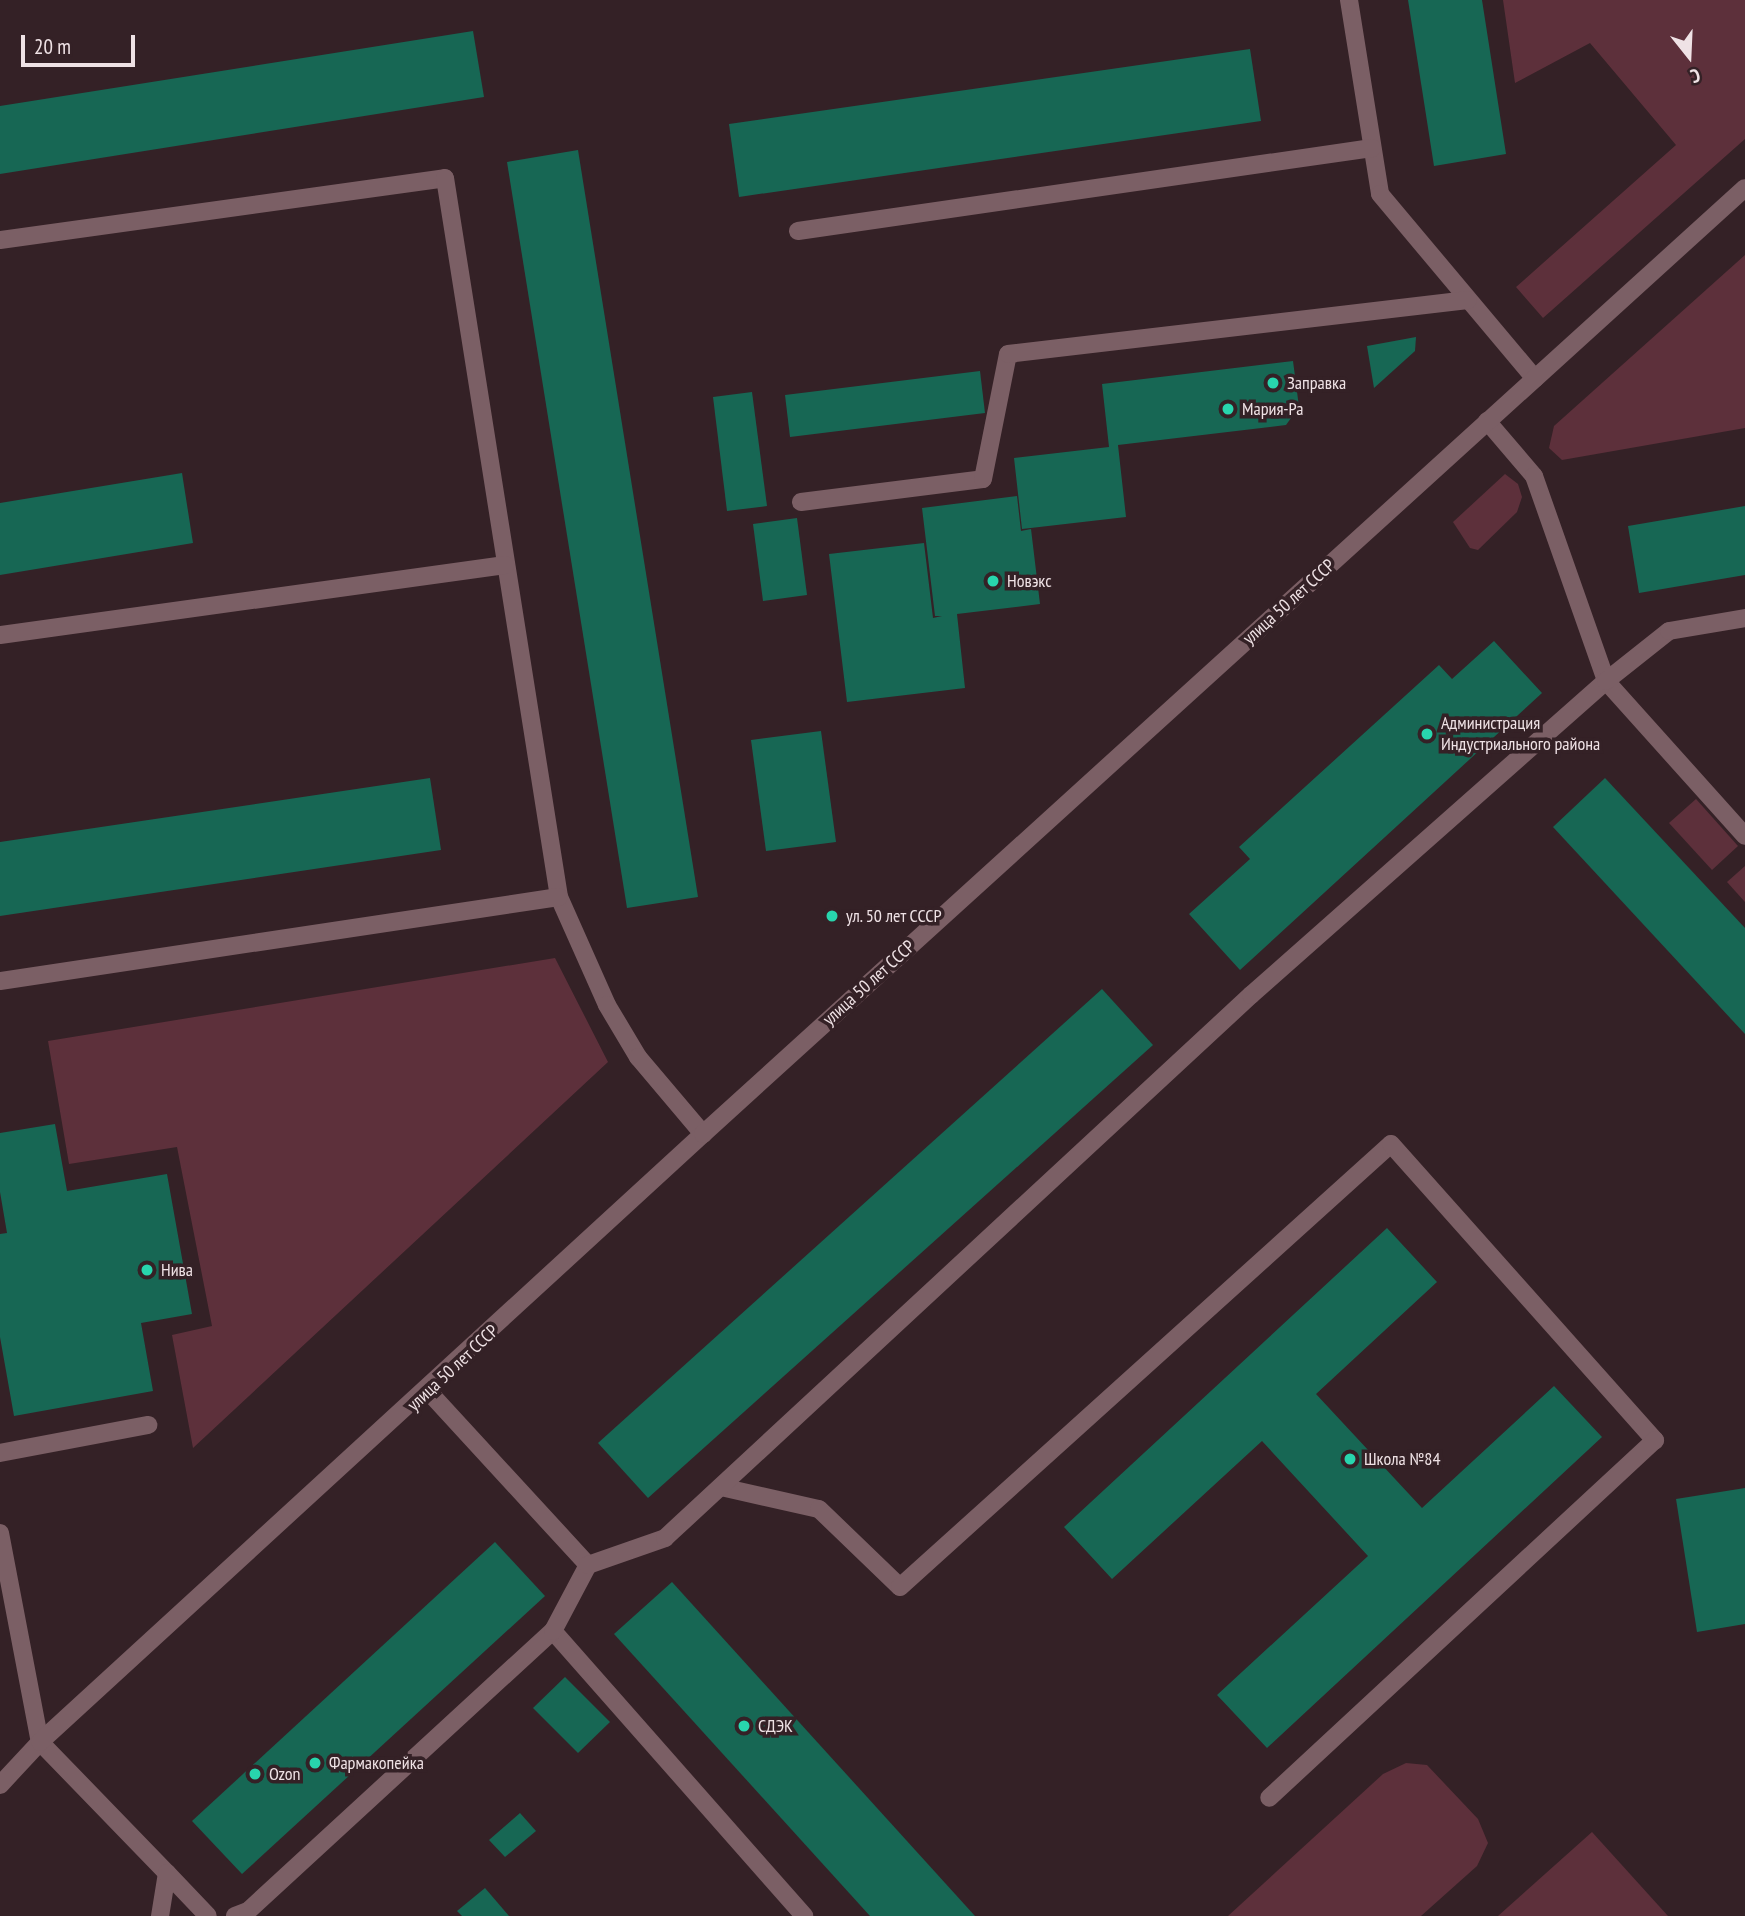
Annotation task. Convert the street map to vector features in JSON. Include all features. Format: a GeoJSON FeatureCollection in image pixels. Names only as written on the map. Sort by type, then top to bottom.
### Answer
{"type":"FeatureCollection","features":[{"type":"Feature","properties":{"kind":"street"},"geometry":{"type":"LineString","coordinates":[[1349,0],[1380,194],[1535,379]]}},
{"type":"Feature","properties":{"kind":"street"},"geometry":{"type":"LineString","coordinates":[[799,231],[1372,148]]}},
{"type":"Feature","properties":{"kind":"street"},"geometry":{"type":"LineString","coordinates":[[0,240],[445,178],[559,897],[607,1005],[638,1057],[704,1134]]}},
{"type":"Feature","properties":{"kind":"street","name":"улица 50 лет СССР"},"geometry":{"type":"LineString","coordinates":[[0,1786],[40,1742],[1745,188]]}},
{"type":"Feature","properties":{"kind":"street"},"geometry":{"type":"LineString","coordinates":[[801,502],[983,479],[1008,354],[1468,300]]}},
{"type":"Feature","properties":{"kind":"street"},"geometry":{"type":"LineString","coordinates":[[1487,421],[1534,476],[1606,681],[1745,836]]}},
{"type":"Feature","properties":{"kind":"street"},"geometry":{"type":"LineString","coordinates":[[0,635],[505,565]]}},
{"type":"Feature","properties":{"kind":"street"},"geometry":{"type":"LineString","coordinates":[[235,1916],[248,1911],[553,1631],[588,1565],[665,1538],[1251,995],[1606,681],[1669,631],[1745,618]]}},
{"type":"Feature","properties":{"kind":"street"},"geometry":{"type":"LineString","coordinates":[[0,981],[559,897]]}},
{"type":"Feature","properties":{"kind":"street"},"geometry":{"type":"LineString","coordinates":[[721,1487],[819,1509],[900,1587],[1391,1144],[1655,1440],[1269,1798]]}},
{"type":"Feature","properties":{"kind":"street"},"geometry":{"type":"LineString","coordinates":[[428,1391],[588,1565]]}},
{"type":"Feature","properties":{"kind":"street"},"geometry":{"type":"LineString","coordinates":[[0,1453],[148,1425]]}},
{"type":"Feature","properties":{"kind":"street"},"geometry":{"type":"LineString","coordinates":[[0,1533],[40,1742],[208,1916]]}},
{"type":"Feature","properties":{"kind":"street"},"geometry":{"type":"LineString","coordinates":[[553,1631],[804,1916]]}},
{"type":"Feature","properties":{"kind":"street"},"geometry":{"type":"LineString","coordinates":[[160,1916],[167,1873]]}},
{"type":"Feature","properties":{"kind":"shaded area"},"geometry":{"type":"Polygon","coordinates":[[[1503,0],[1745,0],[1745,139],[1543,318],[1516,287],[1676,145],[1590,43],[1515,83],[1503,0]]]}},
{"type":"Feature","properties":{"kind":"shaded area"},"geometry":{"type":"Polygon","coordinates":[[[1745,255],[1745,428],[1562,460],[1549,448],[1554,426],[1745,255]]]}},
{"type":"Feature","properties":{"kind":"shaded area"},"geometry":{"type":"Polygon","coordinates":[[[1505,474],[1518,484],[1522,497],[1517,512],[1478,550],[1470,548],[1453,522],[1505,474]]]}},
{"type":"Feature","properties":{"kind":"shaded area"},"geometry":{"type":"Polygon","coordinates":[[[1696,799],[1738,846],[1712,870],[1669,823],[1696,799]]]}},
{"type":"Feature","properties":{"kind":"shaded area"},"geometry":{"type":"Polygon","coordinates":[[[1745,866],[1745,902],[1727,882],[1745,866]]]}},
{"type":"Feature","properties":{"kind":"shaded area"},"geometry":{"type":"Polygon","coordinates":[[[555,958],[608,1062],[193,1448],[172,1335],[212,1326],[177,1147],[69,1164],[48,1041],[555,958]]]}},
{"type":"Feature","properties":{"kind":"shaded area"},"geometry":{"type":"Polygon","coordinates":[[[1406,1763],[1427,1765],[1478,1819],[1488,1843],[1477,1866],[1421,1916],[1228,1916],[1383,1774],[1406,1763]]]}},
{"type":"Feature","properties":{"kind":"shaded area"},"geometry":{"type":"Polygon","coordinates":[[[1592,1832],[1668,1916],[1498,1916],[1592,1832]]]}},
{"type":"Feature","properties":{"kind":"building"},"geometry":{"type":"Polygon","coordinates":[[[1408,0],[1482,0],[1506,154],[1434,166],[1408,0]]]}},
{"type":"Feature","properties":{"kind":"building"},"geometry":{"type":"Polygon","coordinates":[[[473,31],[484,97],[0,174],[0,106],[473,31]]]}},
{"type":"Feature","properties":{"kind":"building"},"geometry":{"type":"Polygon","coordinates":[[[1250,49],[1261,121],[739,197],[729,124],[1250,49]]]}},
{"type":"Feature","properties":{"kind":"building"},"geometry":{"type":"Polygon","coordinates":[[[578,150],[698,897],[627,908],[507,162],[578,150]]]}},
{"type":"Feature","properties":{"kind":"building"},"geometry":{"type":"Polygon","coordinates":[[[1416,337],[1415,351],[1374,388],[1367,346],[1416,337]]]}},
{"type":"Feature","properties":{"kind":"building"},"geometry":{"type":"Polygon","coordinates":[[[1293,361],[1299,407],[1286,425],[1118,445],[1126,517],[1022,529],[1014,458],[1109,447],[1102,384],[1293,361]]]}},
{"type":"Feature","properties":{"kind":"building"},"geometry":{"type":"Polygon","coordinates":[[[980,371],[985,413],[790,437],[785,395],[980,371]]]}},
{"type":"Feature","properties":{"kind":"building"},"geometry":{"type":"Polygon","coordinates":[[[752,392],[767,506],[727,511],[713,397],[752,392]]]}},
{"type":"Feature","properties":{"kind":"building"},"geometry":{"type":"Polygon","coordinates":[[[182,473],[193,543],[0,575],[0,503],[182,473]]]}},
{"type":"Feature","properties":{"kind":"building"},"geometry":{"type":"Polygon","coordinates":[[[1017,496],[1021,531],[1031,529],[1040,604],[957,614],[965,688],[847,702],[829,554],[924,543],[933,618],[942,616],[935,616],[922,508],[1017,496]]]}},
{"type":"Feature","properties":{"kind":"building"},"geometry":{"type":"Polygon","coordinates":[[[1745,506],[1745,575],[1639,593],[1628,526],[1745,506]]]}},
{"type":"Feature","properties":{"kind":"building"},"geometry":{"type":"Polygon","coordinates":[[[797,518],[807,595],[763,601],[753,524],[797,518]]]}},
{"type":"Feature","properties":{"kind":"building"},"geometry":{"type":"Polygon","coordinates":[[[1494,641],[1542,693],[1240,970],[1189,914],[1250,859],[1239,847],[1439,665],[1452,679],[1494,641]]]}},
{"type":"Feature","properties":{"kind":"building"},"geometry":{"type":"Polygon","coordinates":[[[821,731],[836,842],[766,851],[751,740],[821,731]]]}},
{"type":"Feature","properties":{"kind":"building"},"geometry":{"type":"Polygon","coordinates":[[[430,778],[441,850],[0,916],[0,842],[430,778]]]}},
{"type":"Feature","properties":{"kind":"building"},"geometry":{"type":"Polygon","coordinates":[[[1605,778],[1745,928],[1745,1034],[1553,827],[1605,778]]]}},
{"type":"Feature","properties":{"kind":"building"},"geometry":{"type":"Polygon","coordinates":[[[1102,989],[1153,1045],[648,1498],[598,1443],[1102,989]]]}},
{"type":"Feature","properties":{"kind":"building"},"geometry":{"type":"Polygon","coordinates":[[[55,1124],[67,1191],[167,1174],[192,1314],[141,1323],[153,1391],[14,1416],[0,1337],[0,1234],[7,1233],[0,1192],[0,1133],[55,1124]]]}},
{"type":"Feature","properties":{"kind":"building"},"geometry":{"type":"Polygon","coordinates":[[[1387,1228],[1437,1282],[1316,1394],[1422,1508],[1554,1386],[1602,1437],[1267,1748],[1217,1695],[1368,1556],[1262,1441],[1112,1579],[1064,1527],[1387,1228]]]}},
{"type":"Feature","properties":{"kind":"building"},"geometry":{"type":"Polygon","coordinates":[[[1745,1488],[1745,1624],[1697,1632],[1676,1499],[1745,1488]]]}},
{"type":"Feature","properties":{"kind":"building"},"geometry":{"type":"Polygon","coordinates":[[[495,1542],[545,1596],[242,1874],[192,1821],[495,1542]]]}},
{"type":"Feature","properties":{"kind":"building"},"geometry":{"type":"Polygon","coordinates":[[[672,1582],[975,1916],[870,1916],[614,1634],[672,1582]]]}},
{"type":"Feature","properties":{"kind":"building"},"geometry":{"type":"Polygon","coordinates":[[[565,1677],[610,1722],[578,1753],[533,1708],[565,1677]]]}},
{"type":"Feature","properties":{"kind":"building"},"geometry":{"type":"Polygon","coordinates":[[[520,1813],[536,1831],[505,1857],[489,1840],[520,1813]]]}},
{"type":"Feature","properties":{"kind":"building"},"geometry":{"type":"Polygon","coordinates":[[[485,1888],[509,1916],[462,1916],[457,1911],[485,1888]]]}},
{"type":"Feature","properties":{"kind":"place","name":"Заправка"},"geometry":{"type":"Point","coordinates":[1273,383]}},
{"type":"Feature","properties":{"kind":"place","name":"Мария-Ра"},"geometry":{"type":"Point","coordinates":[1228,409]}},
{"type":"Feature","properties":{"kind":"place","name":"Новэкс"},"geometry":{"type":"Point","coordinates":[993,581]}},
{"type":"Feature","properties":{"kind":"place","name":"Администрация Индустриального района"},"geometry":{"type":"Point","coordinates":[1427,734]}},
{"type":"Feature","properties":{"kind":"place","name":"ул. 50 лет СССР"},"geometry":{"type":"Point","coordinates":[832,916]}},
{"type":"Feature","properties":{"kind":"place","name":"Нива"},"geometry":{"type":"Point","coordinates":[147,1270]}},
{"type":"Feature","properties":{"kind":"place","name":"Школа №84"},"geometry":{"type":"Point","coordinates":[1350,1459]}},
{"type":"Feature","properties":{"kind":"place","name":"СДЭК"},"geometry":{"type":"Point","coordinates":[744,1726]}},
{"type":"Feature","properties":{"kind":"place","name":"Фармакопейка"},"geometry":{"type":"Point","coordinates":[315,1763]}},
{"type":"Feature","properties":{"kind":"place","name":"Ozon"},"geometry":{"type":"Point","coordinates":[255,1774]}}]}
